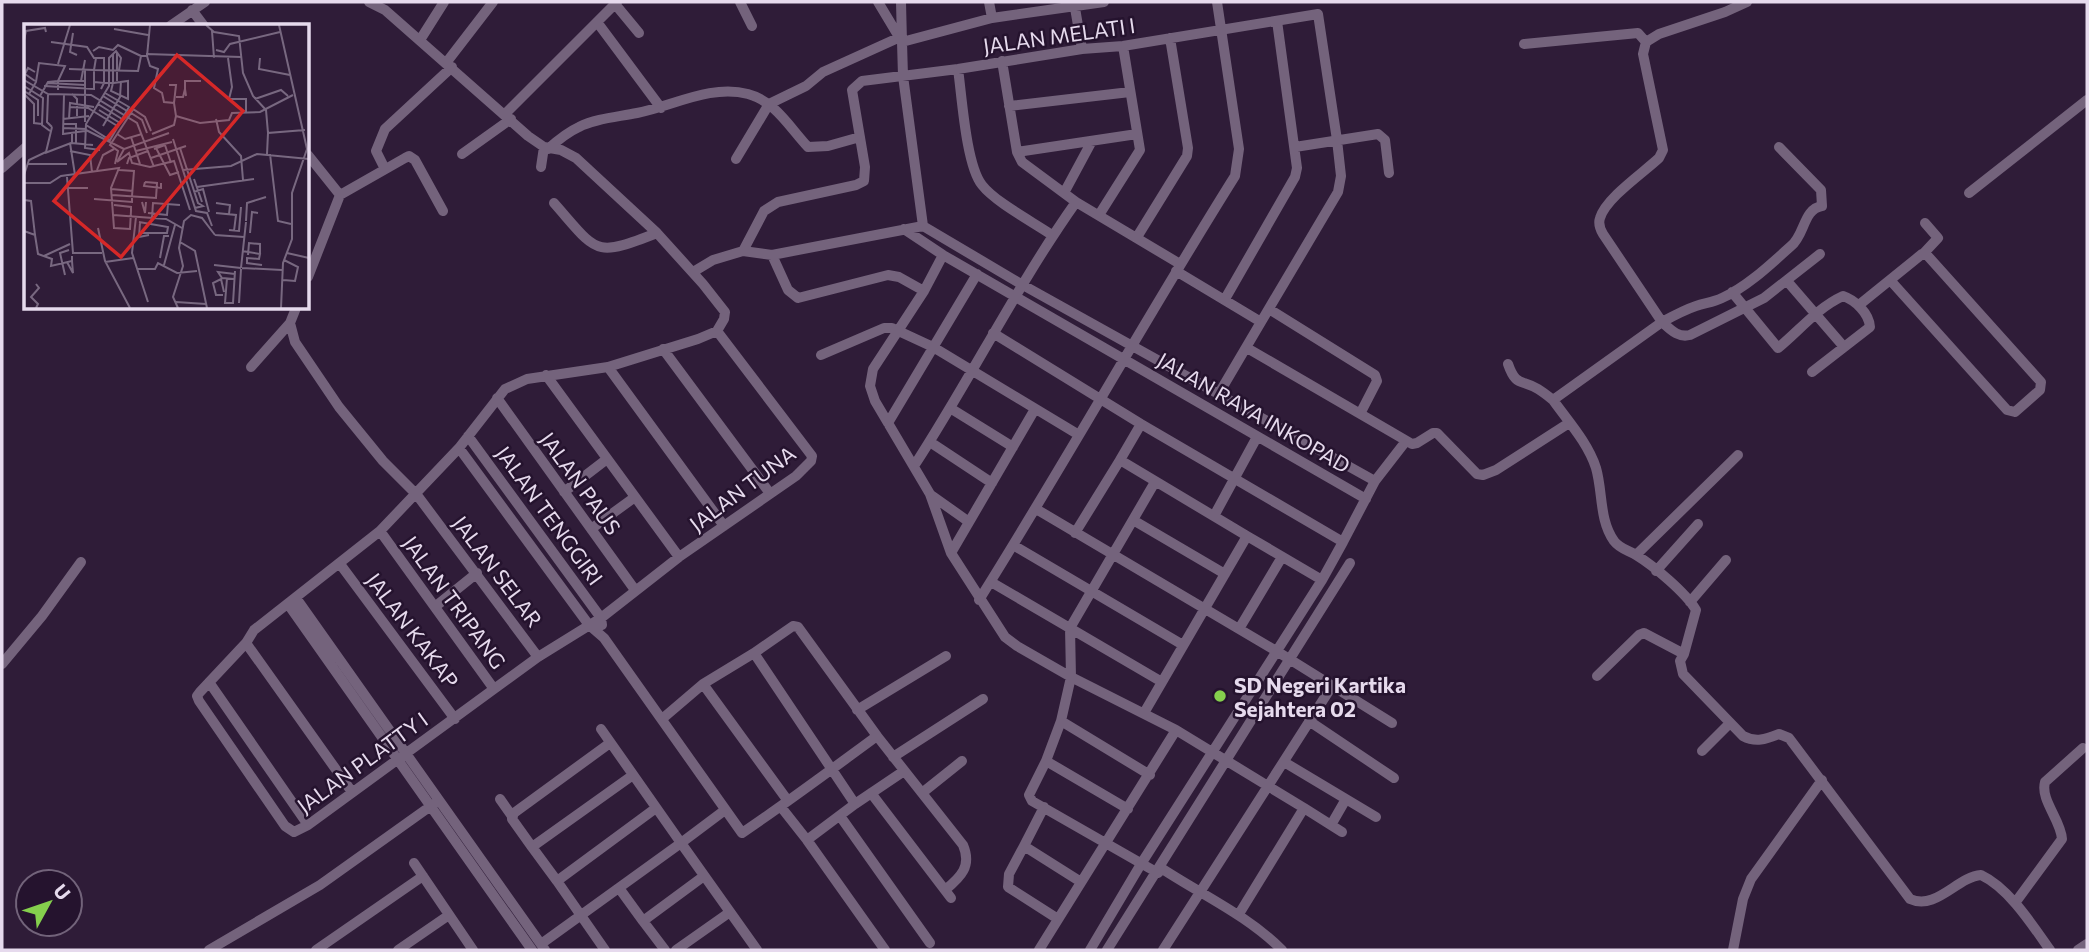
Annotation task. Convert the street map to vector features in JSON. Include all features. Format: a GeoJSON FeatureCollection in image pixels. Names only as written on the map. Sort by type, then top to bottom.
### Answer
{"type":"FeatureCollection","features":[{"type":"Feature","properties":{"kind":"street"},"geometry":{"type":"LineString","coordinates":[[173,24],[205,2]]}},
{"type":"Feature","properties":{"kind":"street"},"geometry":{"type":"LineString","coordinates":[[308,825],[209,682],[246,643],[254,630],[380,531],[459,448],[497,398],[514,383],[546,375],[608,367],[698,339],[718,331],[725,312],[657,233],[576,158],[561,150],[546,148],[385,10],[369,2]]}},
{"type":"Feature","properties":{"kind":"street"},"geometry":{"type":"LineString","coordinates":[[420,40],[444,2]]}},
{"type":"Feature","properties":{"kind":"street"},"geometry":{"type":"LineString","coordinates":[[385,169],[376,151],[385,129],[449,65],[493,2]]}},
{"type":"Feature","properties":{"kind":"street"},"geometry":{"type":"LineString","coordinates":[[740,2],[752,26]]}},
{"type":"Feature","properties":{"kind":"street"},"geometry":{"type":"LineString","coordinates":[[878,2],[900,39]]}},
{"type":"Feature","properties":{"kind":"street"},"geometry":{"type":"LineString","coordinates":[[693,272],[713,260],[743,251],[772,255],[923,226],[903,76],[901,2]]}},
{"type":"Feature","properties":{"kind":"street"},"geometry":{"type":"LineString","coordinates":[[989,2],[992,18]]}},
{"type":"Feature","properties":{"kind":"street"},"geometry":{"type":"LineString","coordinates":[[736,159],[769,104],[806,86],[823,72],[900,39],[992,18],[1031,6],[1104,2]]}},
{"type":"Feature","properties":{"kind":"street","name":"JALAN RAYA INKOPAD"},"geometry":{"type":"LineString","coordinates":[[979,600],[1235,176],[1239,149],[1217,2]]}},
{"type":"Feature","properties":{"kind":"street"},"geometry":{"type":"LineString","coordinates":[[1218,395],[1338,192],[1341,176],[1338,139],[1317,2]]}},
{"type":"Feature","properties":{"kind":"street"},"geometry":{"type":"LineString","coordinates":[[1747,2],[1659,34],[1646,42],[1643,54],[1663,150],[1659,158],[1613,200],[1599,222],[1603,234],[1662,322],[1675,334],[1684,337],[1745,309],[1787,281],[1820,254]]}},
{"type":"Feature","properties":{"kind":"street"},"geometry":{"type":"LineString","coordinates":[[462,154],[508,117],[616,3],[639,33]]}},
{"type":"Feature","properties":{"kind":"street"},"geometry":{"type":"LineString","coordinates":[[1074,4],[1082,49]]}},
{"type":"Feature","properties":{"kind":"street"},"geometry":{"type":"LineString","coordinates":[[192,10],[202,24]]}},
{"type":"Feature","properties":{"kind":"street","name":"JALAN MELATI I"},"geometry":{"type":"LineString","coordinates":[[903,76],[1082,49],[1123,46],[1318,14]]}},
{"type":"Feature","properties":{"kind":"street"},"geometry":{"type":"LineString","coordinates":[[597,22],[661,108]]}},
{"type":"Feature","properties":{"kind":"street"},"geometry":{"type":"LineString","coordinates":[[1225,299],[1295,177],[1297,168],[1277,22]]}},
{"type":"Feature","properties":{"kind":"street"},"geometry":{"type":"LineString","coordinates":[[1524,44],[1638,33],[1646,42]]}},
{"type":"Feature","properties":{"kind":"street"},"geometry":{"type":"LineString","coordinates":[[1137,237],[1187,156],[1188,148],[1170,38]]}},
{"type":"Feature","properties":{"kind":"street"},"geometry":{"type":"LineString","coordinates":[[1099,215],[1140,150],[1123,46]]}},
{"type":"Feature","properties":{"kind":"street"},"geometry":{"type":"LineString","coordinates":[[1002,61],[1017,152],[1025,165],[1076,202],[1137,237],[1261,322]]}},
{"type":"Feature","properties":{"kind":"street"},"geometry":{"type":"LineString","coordinates":[[958,69],[971,159],[977,178],[988,192],[1052,235]]}},
{"type":"Feature","properties":{"kind":"street"},"geometry":{"type":"LineString","coordinates":[[743,251],[769,206],[856,185],[864,180],[866,167],[854,87],[862,81],[903,76]]}},
{"type":"Feature","properties":{"kind":"street"},"geometry":{"type":"LineString","coordinates":[[541,167],[546,148],[586,124],[661,108],[706,94],[727,92],[748,94],[769,104],[808,147],[828,146],[860,137]]}},
{"type":"Feature","properties":{"kind":"street"},"geometry":{"type":"LineString","coordinates":[[1009,106],[1130,92]]}},
{"type":"Feature","properties":{"kind":"street"},"geometry":{"type":"LineString","coordinates":[[1969,193],[2087,100]]}},
{"type":"Feature","properties":{"kind":"street"},"geometry":{"type":"LineString","coordinates":[[1017,152],[1137,134]]}},
{"type":"Feature","properties":{"kind":"street"},"geometry":{"type":"LineString","coordinates":[[1294,147],[1381,135],[1385,141],[1389,173]]}},
{"type":"Feature","properties":{"kind":"street"},"geometry":{"type":"LineString","coordinates":[[1064,194],[1092,141]]}},
{"type":"Feature","properties":{"kind":"street"},"geometry":{"type":"LineString","coordinates":[[1553,400],[1662,322],[1732,292],[1794,244],[1802,234],[1808,214],[1822,206],[1821,190],[1779,147]]}},
{"type":"Feature","properties":{"kind":"street"},"geometry":{"type":"LineString","coordinates":[[2,168],[24,149]]}},
{"type":"Feature","properties":{"kind":"street"},"geometry":{"type":"LineString","coordinates":[[310,272],[340,195],[409,156],[422,172],[443,211]]}},
{"type":"Feature","properties":{"kind":"street"},"geometry":{"type":"LineString","coordinates":[[310,158],[340,195]]}},
{"type":"Feature","properties":{"kind":"street"},"geometry":{"type":"LineString","coordinates":[[914,466],[1021,284],[1076,202]]}},
{"type":"Feature","properties":{"kind":"street"},"geometry":{"type":"LineString","coordinates":[[554,203],[587,240],[599,248],[618,248],[657,233]]}},
{"type":"Feature","properties":{"kind":"street"},"geometry":{"type":"LineString","coordinates":[[1859,305],[1924,253],[1937,238],[1926,223]]}},
{"type":"Feature","properties":{"kind":"street","name":"JALAN RAYA INKOPAD"},"geometry":{"type":"LineString","coordinates":[[923,226],[1021,284],[1375,481]]}},
{"type":"Feature","properties":{"kind":"street","name":"JALAN RAYA INKOPAD"},"geometry":{"type":"LineString","coordinates":[[904,229],[943,255],[1366,499]]}},
{"type":"Feature","properties":{"kind":"street"},"geometry":{"type":"LineString","coordinates":[[1890,280],[2007,410],[2015,412],[2022,407],[2040,390],[2040,382],[1924,253]]}},
{"type":"Feature","properties":{"kind":"street"},"geometry":{"type":"LineString","coordinates":[[772,255],[788,290],[798,298],[888,275],[898,276],[923,291]]}},
{"type":"Feature","properties":{"kind":"street"},"geometry":{"type":"LineString","coordinates":[[943,255],[873,369],[870,379],[872,394],[930,494],[951,553],[979,600],[1009,641],[1072,677],[1176,730],[1342,832]]}},
{"type":"Feature","properties":{"kind":"street"},"geometry":{"type":"LineString","coordinates":[[888,423],[977,274]]}},
{"type":"Feature","properties":{"kind":"street"},"geometry":{"type":"LineString","coordinates":[[1787,281],[1844,347]]}},
{"type":"Feature","properties":{"kind":"street"},"geometry":{"type":"LineString","coordinates":[[1732,292],[1777,348],[1815,314],[1843,296],[1859,305],[1870,320],[1870,327],[1812,372]]}},
{"type":"Feature","properties":{"kind":"street"},"geometry":{"type":"LineString","coordinates":[[1269,309],[1375,375],[1377,381],[1361,412]]}},
{"type":"Feature","properties":{"kind":"street"},"geometry":{"type":"LineString","coordinates":[[251,367],[290,323],[295,310]]}},
{"type":"Feature","properties":{"kind":"street","name":"JALAN SELAR"},"geometry":{"type":"LineString","coordinates":[[290,323],[295,342],[340,407],[383,461],[416,495],[538,657],[601,618]]}},
{"type":"Feature","properties":{"kind":"street"},"geometry":{"type":"LineString","coordinates":[[821,355],[884,328],[898,330],[933,347],[1079,435]]}},
{"type":"Feature","properties":{"kind":"street","name":"JALAN TUNA"},"geometry":{"type":"LineString","coordinates":[[601,618],[679,557],[803,470],[811,461],[811,456],[718,331]]}},
{"type":"Feature","properties":{"kind":"street"},"geometry":{"type":"LineString","coordinates":[[993,333],[1141,425],[1343,542]]}},
{"type":"Feature","properties":{"kind":"street"},"geometry":{"type":"LineString","coordinates":[[1247,348],[1406,440],[1417,443],[1437,433],[1472,470],[1483,475],[1496,470],[1569,424]]}},
{"type":"Feature","properties":{"kind":"street"},"geometry":{"type":"LineString","coordinates":[[663,349],[769,492]]}},
{"type":"Feature","properties":{"kind":"street"},"geometry":{"type":"LineString","coordinates":[[1508,364],[1514,378],[1520,383],[1537,388],[1553,400],[1590,453],[1611,535],[1625,551],[1636,555],[1656,571],[1696,610],[1680,662],[1683,674],[1743,736],[1751,740],[1785,735],[1822,780],[1910,899],[1928,901],[1972,877],[1981,875],[2015,903],[2050,950]]}},
{"type":"Feature","properties":{"kind":"street"},"geometry":{"type":"LineString","coordinates":[[608,367],[724,526]]}},
{"type":"Feature","properties":{"kind":"street"},"geometry":{"type":"LineString","coordinates":[[546,375],[679,557]]}},
{"type":"Feature","properties":{"kind":"street","name":"JALAN PAUS"},"geometry":{"type":"LineString","coordinates":[[497,398],[635,590]]}},
{"type":"Feature","properties":{"kind":"street"},"geometry":{"type":"LineString","coordinates":[[950,408],[1013,447]]}},
{"type":"Feature","properties":{"kind":"street"},"geometry":{"type":"LineString","coordinates":[[951,553],[1035,409]]}},
{"type":"Feature","properties":{"kind":"street"},"geometry":{"type":"LineString","coordinates":[[1075,533],[1141,425]]}},
{"type":"Feature","properties":{"kind":"street","name":"JALAN TENGGIRI"},"geometry":{"type":"LineString","coordinates":[[468,436],[601,618]]}},
{"type":"Feature","properties":{"kind":"street"},"geometry":{"type":"LineString","coordinates":[[1214,516],[1257,437]]}},
{"type":"Feature","properties":{"kind":"street"},"geometry":{"type":"LineString","coordinates":[[1107,950],[1151,869],[1322,580],[1375,481],[1406,440]]}},
{"type":"Feature","properties":{"kind":"street"},"geometry":{"type":"LineString","coordinates":[[930,442],[992,483]]}},
{"type":"Feature","properties":{"kind":"street","name":"JALAN TENGGIRI"},"geometry":{"type":"LineString","coordinates":[[459,448],[589,625],[604,638]]}},
{"type":"Feature","properties":{"kind":"street"},"geometry":{"type":"LineString","coordinates":[[1636,555],[1738,455]]}},
{"type":"Feature","properties":{"kind":"street"},"geometry":{"type":"LineString","coordinates":[[564,492],[607,459]]}},
{"type":"Feature","properties":{"kind":"street"},"geometry":{"type":"LineString","coordinates":[[1120,460],[1322,580]]}},
{"type":"Feature","properties":{"kind":"street"},"geometry":{"type":"LineString","coordinates":[[1155,482],[1070,628],[1072,677],[1061,721],[1046,761],[1029,795],[1032,801],[1151,869],[1239,914],[1282,950]]}},
{"type":"Feature","properties":{"kind":"street"},"geometry":{"type":"LineString","coordinates":[[930,494],[969,522]]}},
{"type":"Feature","properties":{"kind":"street"},"geometry":{"type":"LineString","coordinates":[[591,529],[635,497]]}},
{"type":"Feature","properties":{"kind":"street"},"geometry":{"type":"LineString","coordinates":[[1036,509],[1240,629],[1392,723]]}},
{"type":"Feature","properties":{"kind":"street"},"geometry":{"type":"LineString","coordinates":[[1133,520],[1225,574]]}},
{"type":"Feature","properties":{"kind":"street"},"geometry":{"type":"LineString","coordinates":[[1656,571],[1698,524]]}},
{"type":"Feature","properties":{"kind":"street","name":"JALAN TRIPANG"},"geometry":{"type":"LineString","coordinates":[[380,531],[494,689],[455,719]]}},
{"type":"Feature","properties":{"kind":"street"},"geometry":{"type":"LineString","coordinates":[[1144,713],[1247,536]]}},
{"type":"Feature","properties":{"kind":"street"},"geometry":{"type":"LineString","coordinates":[[1013,545],[1183,645]]}},
{"type":"Feature","properties":{"kind":"street"},"geometry":{"type":"LineString","coordinates":[[1240,629],[1282,556]]}},
{"type":"Feature","properties":{"kind":"street"},"geometry":{"type":"LineString","coordinates":[[1690,602],[1726,560]]}},
{"type":"Feature","properties":{"kind":"street"},"geometry":{"type":"LineString","coordinates":[[2,664],[42,616],[81,562]]}},
{"type":"Feature","properties":{"kind":"street"},"geometry":{"type":"LineString","coordinates":[[1090,950],[1151,869],[1220,756],[1291,660],[1350,563]]}},
{"type":"Feature","properties":{"kind":"street","name":"JALAN KAKAP"},"geometry":{"type":"LineString","coordinates":[[340,564],[455,719]]}},
{"type":"Feature","properties":{"kind":"street"},"geometry":{"type":"LineString","coordinates":[[436,606],[477,573]]}},
{"type":"Feature","properties":{"kind":"street"},"geometry":{"type":"LineString","coordinates":[[990,582],[1163,682]]}},
{"type":"Feature","properties":{"kind":"street"},"geometry":{"type":"LineString","coordinates":[[292,601],[539,948],[725,810]]}},
{"type":"Feature","properties":{"kind":"street"},"geometry":{"type":"LineString","coordinates":[[601,618],[604,638],[742,833],[877,736]]}},
{"type":"Feature","properties":{"kind":"street"},"geometry":{"type":"LineString","coordinates":[[662,719],[703,684],[796,625],[857,710],[963,845],[968,859],[963,873],[948,894],[870,793]]}},
{"type":"Feature","properties":{"kind":"street"},"geometry":{"type":"LineString","coordinates":[[1597,676],[1644,633],[1684,654]]}},
{"type":"Feature","properties":{"kind":"street"},"geometry":{"type":"LineString","coordinates":[[246,643],[352,792]]}},
{"type":"Feature","properties":{"kind":"street"},"geometry":{"type":"LineString","coordinates":[[754,653],[855,804]]}},
{"type":"Feature","properties":{"kind":"street"},"geometry":{"type":"LineString","coordinates":[[857,710],[946,656]]}},
{"type":"Feature","properties":{"kind":"street"},"geometry":{"type":"LineString","coordinates":[[494,689],[538,657]]}},
{"type":"Feature","properties":{"kind":"street","name":"JALAN PLATTY I"},"geometry":{"type":"LineString","coordinates":[[209,682],[197,696],[199,701],[285,826],[294,832],[308,825],[455,719]]}},
{"type":"Feature","properties":{"kind":"street"},"geometry":{"type":"LineString","coordinates":[[703,684],[807,840],[885,950]]}},
{"type":"Feature","properties":{"kind":"street"},"geometry":{"type":"LineString","coordinates":[[1163,950],[1332,686]]}},
{"type":"Feature","properties":{"kind":"street"},"geometry":{"type":"LineString","coordinates":[[893,757],[983,699]]}},
{"type":"Feature","properties":{"kind":"street"},"geometry":{"type":"LineString","coordinates":[[1061,721],[1150,775]]}},
{"type":"Feature","properties":{"kind":"street"},"geometry":{"type":"LineString","coordinates":[[1309,721],[1394,778]]}},
{"type":"Feature","properties":{"kind":"street"},"geometry":{"type":"LineString","coordinates":[[1702,751],[1730,723]]}},
{"type":"Feature","properties":{"kind":"street"},"geometry":{"type":"LineString","coordinates":[[601,730],[730,912],[753,949]]}},
{"type":"Feature","properties":{"kind":"street"},"geometry":{"type":"LineString","coordinates":[[1041,949],[1176,730]]}},
{"type":"Feature","properties":{"kind":"street"},"geometry":{"type":"LineString","coordinates":[[512,816],[515,811],[610,743]]}},
{"type":"Feature","properties":{"kind":"street"},"geometry":{"type":"LineString","coordinates":[[2015,903],[2062,839],[2061,830],[2044,792],[2045,782],[2086,749]]}},
{"type":"Feature","properties":{"kind":"street"},"geometry":{"type":"LineString","coordinates":[[922,793],[962,761]]}},
{"type":"Feature","properties":{"kind":"street"},"geometry":{"type":"LineString","coordinates":[[1046,761],[1128,808]]}},
{"type":"Feature","properties":{"kind":"street"},"geometry":{"type":"LineString","coordinates":[[1284,762],[1376,817]]}},
{"type":"Feature","properties":{"kind":"street"},"geometry":{"type":"LineString","coordinates":[[807,840],[904,771]]}},
{"type":"Feature","properties":{"kind":"street"},"geometry":{"type":"LineString","coordinates":[[532,847],[633,775]]}},
{"type":"Feature","properties":{"kind":"street"},"geometry":{"type":"LineString","coordinates":[[1733,950],[1743,899],[1751,879],[1822,780]]}},
{"type":"Feature","properties":{"kind":"street"},"geometry":{"type":"LineString","coordinates":[[500,799],[605,950]]}},
{"type":"Feature","properties":{"kind":"street"},"geometry":{"type":"LineString","coordinates":[[1331,825],[1346,799]]}},
{"type":"Feature","properties":{"kind":"street"},"geometry":{"type":"LineString","coordinates":[[209,950],[320,885],[435,803]]}},
{"type":"Feature","properties":{"kind":"street"},"geometry":{"type":"LineString","coordinates":[[1044,807],[1009,874],[1008,887],[1058,919]]}},
{"type":"Feature","properties":{"kind":"street"},"geometry":{"type":"LineString","coordinates":[[557,880],[656,808]]}},
{"type":"Feature","properties":{"kind":"street"},"geometry":{"type":"LineString","coordinates":[[1239,914],[1304,808]]}},
{"type":"Feature","properties":{"kind":"street"},"geometry":{"type":"LineString","coordinates":[[840,816],[930,943]]}},
{"type":"Feature","properties":{"kind":"street"},"geometry":{"type":"LineString","coordinates":[[1024,846],[1081,882]]}},
{"type":"Feature","properties":{"kind":"street"},"geometry":{"type":"LineString","coordinates":[[414,863],[472,950]]}},
{"type":"Feature","properties":{"kind":"street"},"geometry":{"type":"LineString","coordinates":[[316,950],[330,947],[423,876]]}},
{"type":"Feature","properties":{"kind":"street"},"geometry":{"type":"LineString","coordinates":[[643,920],[704,876]]}},
{"type":"Feature","properties":{"kind":"street"},"geometry":{"type":"LineString","coordinates":[[619,888],[665,950]]}},
{"type":"Feature","properties":{"kind":"street"},"geometry":{"type":"LineString","coordinates":[[676,950],[730,912]]}},
{"type":"Feature","properties":{"kind":"street"},"geometry":{"type":"LineString","coordinates":[[398,950],[449,915]]}},
{"type":"Feature","properties":{"kind":"street"},"geometry":{"type":"LineString","coordinates":[[2078,950],[2087,944]]}},
{"type":"Feature","properties":{"kind":"place","name":"SD Negeri Kartika Sejahtera 02"},"geometry":{"type":"Point","coordinates":[1220,696]}}]}
